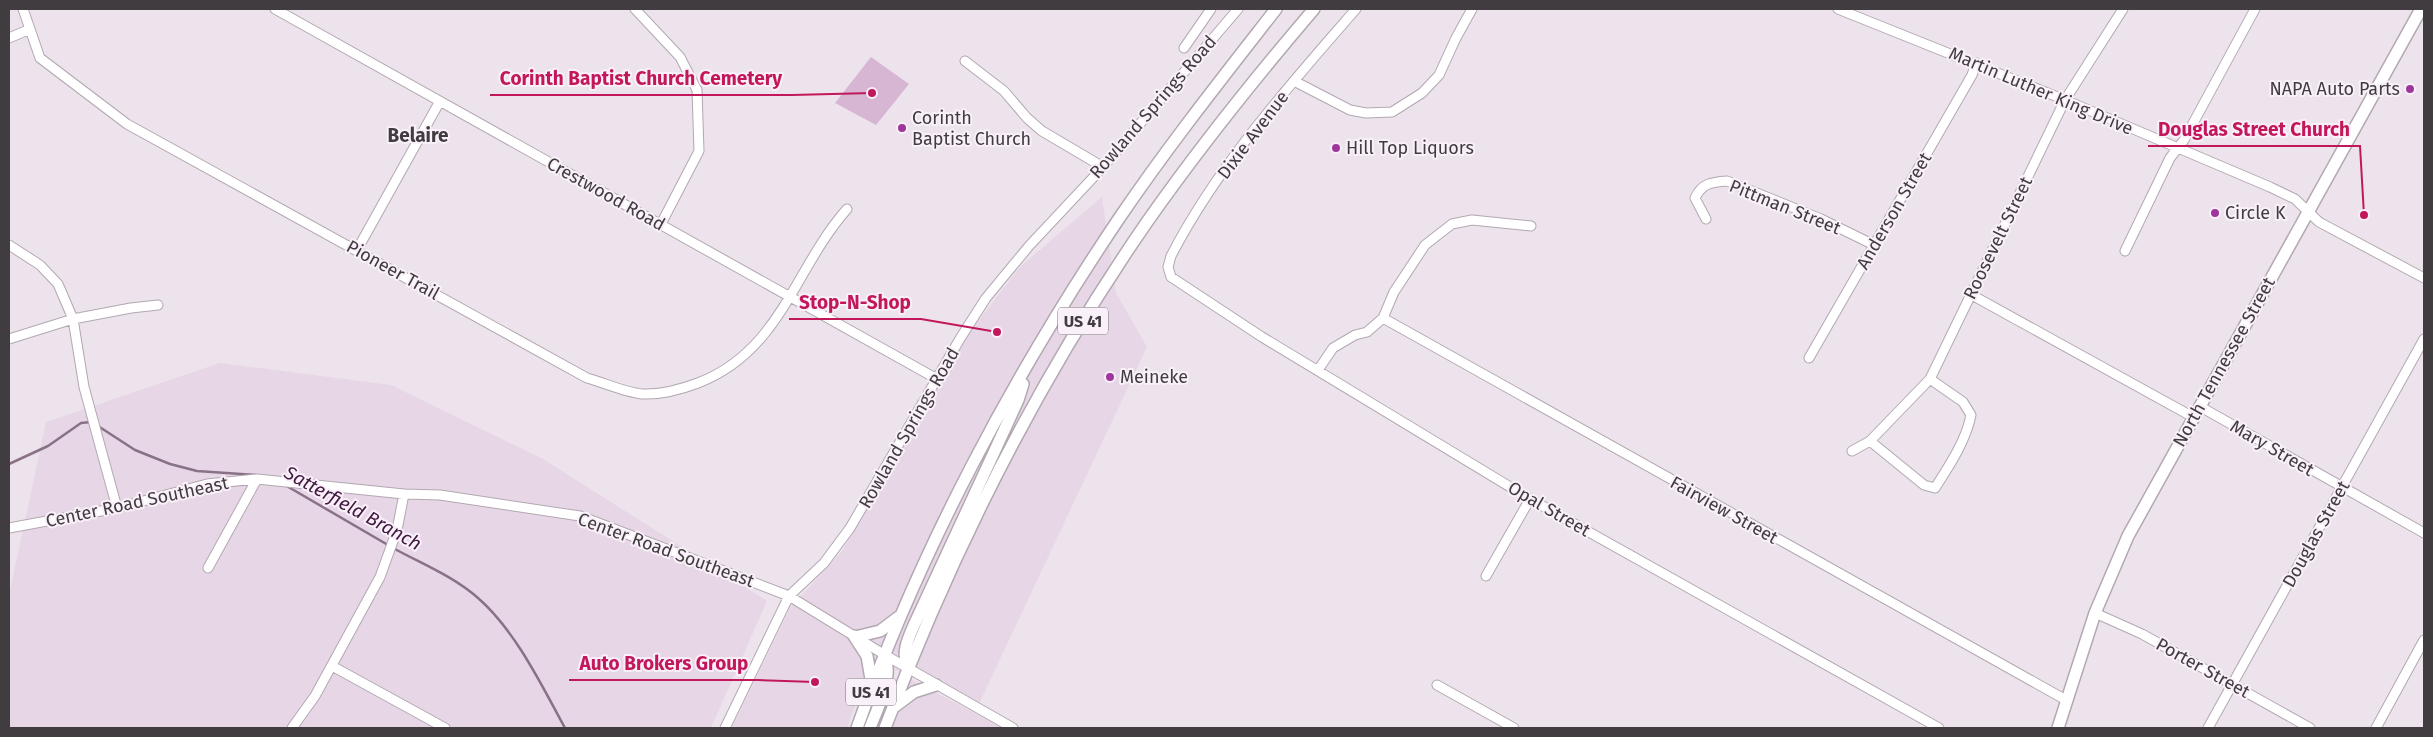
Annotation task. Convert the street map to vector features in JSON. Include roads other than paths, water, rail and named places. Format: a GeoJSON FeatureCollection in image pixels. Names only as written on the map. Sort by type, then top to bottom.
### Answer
{"type":"FeatureCollection","features":[{"type":"Feature","properties":{"kind":"main road","name":"US 41"},"geometry":{"type":"LineString","coordinates":[[857,728],[903,613],[955,502],[1025,371],[1068,297],[1120,217],[1208,96],[1276,9]]}},
{"type":"Feature","properties":{"kind":"main road","name":"US 41"},"geometry":{"type":"LineString","coordinates":[[885,728],[908,668],[955,561],[998,475],[1084,320],[1147,222],[1208,137],[1314,9]]}},
{"type":"Feature","properties":{"kind":"main road","name":"North Tennessee Street"},"geometry":{"type":"LineString","coordinates":[[2058,728],[2094,613],[2128,536],[2421,9]]}},
{"type":"Feature","properties":{"kind":"main road"},"geometry":{"type":"LineString","coordinates":[[908,668],[904,659],[906,643],[1018,400],[1025,371]]}},
{"type":"Feature","properties":{"kind":"main road"},"geometry":{"type":"LineString","coordinates":[[872,687],[867,656],[855,636],[880,631],[903,613]]}},
{"type":"Feature","properties":{"kind":"main road"},"geometry":{"type":"LineString","coordinates":[[870,728],[887,678],[885,655]]}},
{"type":"Feature","properties":{"kind":"main road"},"geometry":{"type":"LineString","coordinates":[[892,708],[914,692],[936,685]]}},
{"type":"Feature","properties":{"kind":"street","name":"Pioneer Trail"},"geometry":{"type":"LineString","coordinates":[[23,9],[28,30],[40,58],[127,124],[587,378],[643,394],[681,390],[720,374],[759,342],[790,299],[833,225],[847,209]]}},
{"type":"Feature","properties":{"kind":"street","name":"Crestwood Road"},"geometry":{"type":"LineString","coordinates":[[275,9],[660,224],[790,299],[937,379]]}},
{"type":"Feature","properties":{"kind":"street"},"geometry":{"type":"LineString","coordinates":[[635,9],[680,57],[697,90],[699,151],[660,224]]}},
{"type":"Feature","properties":{"kind":"street"},"geometry":{"type":"LineString","coordinates":[[1184,48],[1211,9]]}},
{"type":"Feature","properties":{"kind":"street","name":"Rowland Springs Road"},"geometry":{"type":"LineString","coordinates":[[725,728],[789,596],[815,573],[842,541],[961,337],[998,283],[1044,228],[1103,166],[1238,9]]}},
{"type":"Feature","properties":{"kind":"street","name":"Dixie Avenue"},"geometry":{"type":"LineString","coordinates":[[1169,272],[1169,261],[1176,243],[1240,150],[1294,81],[1356,9]]}},
{"type":"Feature","properties":{"kind":"street"},"geometry":{"type":"LineString","coordinates":[[1294,81],[1350,110],[1366,113],[1392,112],[1422,93],[1439,75],[1472,9]]}},
{"type":"Feature","properties":{"kind":"street","name":"Martin Luther King Drive"},"geometry":{"type":"LineString","coordinates":[[1838,9],[2065,100],[2295,199],[2319,222],[2424,278]]}},
{"type":"Feature","properties":{"kind":"street","name":"Roosevelt Street"},"geometry":{"type":"LineString","coordinates":[[1852,451],[1870,441],[1930,379],[2065,100],[2123,9]]}},
{"type":"Feature","properties":{"kind":"street"},"geometry":{"type":"LineString","coordinates":[[2125,251],[2170,158],[2178,148],[2255,9]]}},
{"type":"Feature","properties":{"kind":"street"},"geometry":{"type":"LineString","coordinates":[[9,38],[28,30]]}},
{"type":"Feature","properties":{"kind":"street"},"geometry":{"type":"LineString","coordinates":[[965,61],[1004,90],[1027,118],[1042,131],[1103,166]]}},
{"type":"Feature","properties":{"kind":"street","name":"Anderson Street"},"geometry":{"type":"LineString","coordinates":[[1809,358],[1972,74],[1976,63]]}},
{"type":"Feature","properties":{"kind":"street"},"geometry":{"type":"LineString","coordinates":[[358,250],[440,101]]}},
{"type":"Feature","properties":{"kind":"street","name":"Pittman Street"},"geometry":{"type":"LineString","coordinates":[[1706,220],[1695,198],[1699,188],[1711,182],[1727,181],[1821,219],[1874,245]]}},
{"type":"Feature","properties":{"kind":"street"},"geometry":{"type":"LineString","coordinates":[[1318,370],[1333,348],[1355,335],[1367,332],[1383,318],[1394,292],[1425,245],[1452,224],[1472,220],[1531,226]]}},
{"type":"Feature","properties":{"kind":"street"},"geometry":{"type":"LineString","coordinates":[[9,245],[40,265],[58,284],[73,319],[84,387],[117,508]]}},
{"type":"Feature","properties":{"kind":"street","name":"Opal Street"},"geometry":{"type":"LineString","coordinates":[[1169,272],[1174,280],[1530,499],[1939,728]]}},
{"type":"Feature","properties":{"kind":"street"},"geometry":{"type":"LineString","coordinates":[[1970,294],[2193,417]]}},
{"type":"Feature","properties":{"kind":"street"},"geometry":{"type":"LineString","coordinates":[[9,339],[73,319],[158,305]]}},
{"type":"Feature","properties":{"kind":"street","name":"Fairview Street"},"geometry":{"type":"LineString","coordinates":[[1383,318],[2066,700]]}},
{"type":"Feature","properties":{"kind":"street","name":"Douglas Street"},"geometry":{"type":"LineString","coordinates":[[2208,728],[2424,339]]}},
{"type":"Feature","properties":{"kind":"street"},"geometry":{"type":"LineString","coordinates":[[1870,441],[1924,485],[1935,488],[1949,467],[1969,426],[1971,415],[1964,402],[1930,379]]}},
{"type":"Feature","properties":{"kind":"street","name":"Mary Street"},"geometry":{"type":"LineString","coordinates":[[2199,406],[2424,533]]}},
{"type":"Feature","properties":{"kind":"street"},"geometry":{"type":"LineString","coordinates":[[208,568],[257,478]]}},
{"type":"Feature","properties":{"kind":"street","name":"Center Road Southeast"},"geometry":{"type":"LineString","coordinates":[[9,528],[117,508],[207,484],[257,478],[404,494],[440,495],[580,516],[789,596],[885,655],[1013,728]]}},
{"type":"Feature","properties":{"kind":"street"},"geometry":{"type":"LineString","coordinates":[[292,728],[315,696],[380,577],[397,530],[404,494]]}},
{"type":"Feature","properties":{"kind":"street"},"geometry":{"type":"LineString","coordinates":[[1486,576],[1530,499]]}},
{"type":"Feature","properties":{"kind":"street","name":"Porter Street"},"geometry":{"type":"LineString","coordinates":[[2094,613],[2126,626],[2310,728]]}},
{"type":"Feature","properties":{"kind":"street"},"geometry":{"type":"LineString","coordinates":[[2376,728],[2424,640]]}},
{"type":"Feature","properties":{"kind":"street"},"geometry":{"type":"LineString","coordinates":[[332,666],[445,728]]}},
{"type":"Feature","properties":{"kind":"street"},"geometry":{"type":"LineString","coordinates":[[1437,686],[1514,728]]}},
{"type":"Feature","properties":{"kind":"waterway","name":"Satterfield Branch"},"geometry":{"type":"LineString","coordinates":[[9,464],[48,446],[81,423],[91,422]]}},
{"type":"Feature","properties":{"kind":"waterway","name":"Satterfield Branch"},"geometry":{"type":"LineString","coordinates":[[98,426],[135,450],[170,464],[197,471],[256,475]]}},
{"type":"Feature","properties":{"kind":"waterway","name":"Satterfield Branch"},"geometry":{"type":"LineString","coordinates":[[285,485],[388,545]]}},
{"type":"Feature","properties":{"kind":"waterway","name":"Satterfield Branch"},"geometry":{"type":"LineString","coordinates":[[393,548],[458,583],[478,598],[491,611],[527,659],[565,728]]}},
{"type":"Feature","properties":{"kind":"place","name":"NAPA Auto Parts"},"geometry":{"type":"Point","coordinates":[2410,89]}},
{"type":"Feature","properties":{"kind":"place","name":"Corinth Baptist Church Cemetery"},"geometry":{"type":"Point","coordinates":[872,93]}},
{"type":"Feature","properties":{"kind":"place","name":"Corinth Baptist Church"},"geometry":{"type":"Point","coordinates":[902,128]}},
{"type":"Feature","properties":{"kind":"place","name":"Hill Top Liquors"},"geometry":{"type":"Point","coordinates":[1336,148]}},
{"type":"Feature","properties":{"kind":"place","name":"Circle K"},"geometry":{"type":"Point","coordinates":[2215,213]}},
{"type":"Feature","properties":{"kind":"place","name":"Douglas Street Church"},"geometry":{"type":"Point","coordinates":[2364,215]}},
{"type":"Feature","properties":{"kind":"place","name":"Stop-N-Shop"},"geometry":{"type":"Point","coordinates":[997,332]}},
{"type":"Feature","properties":{"kind":"place","name":"Meineke"},"geometry":{"type":"Point","coordinates":[1110,377]}},
{"type":"Feature","properties":{"kind":"place","name":"Auto Brokers Group"},"geometry":{"type":"Point","coordinates":[815,682]}},
{"type":"Feature","properties":{"kind":"district","name":"Belaire"},"geometry":{"type":"Point","coordinates":[418,135]}}]}
